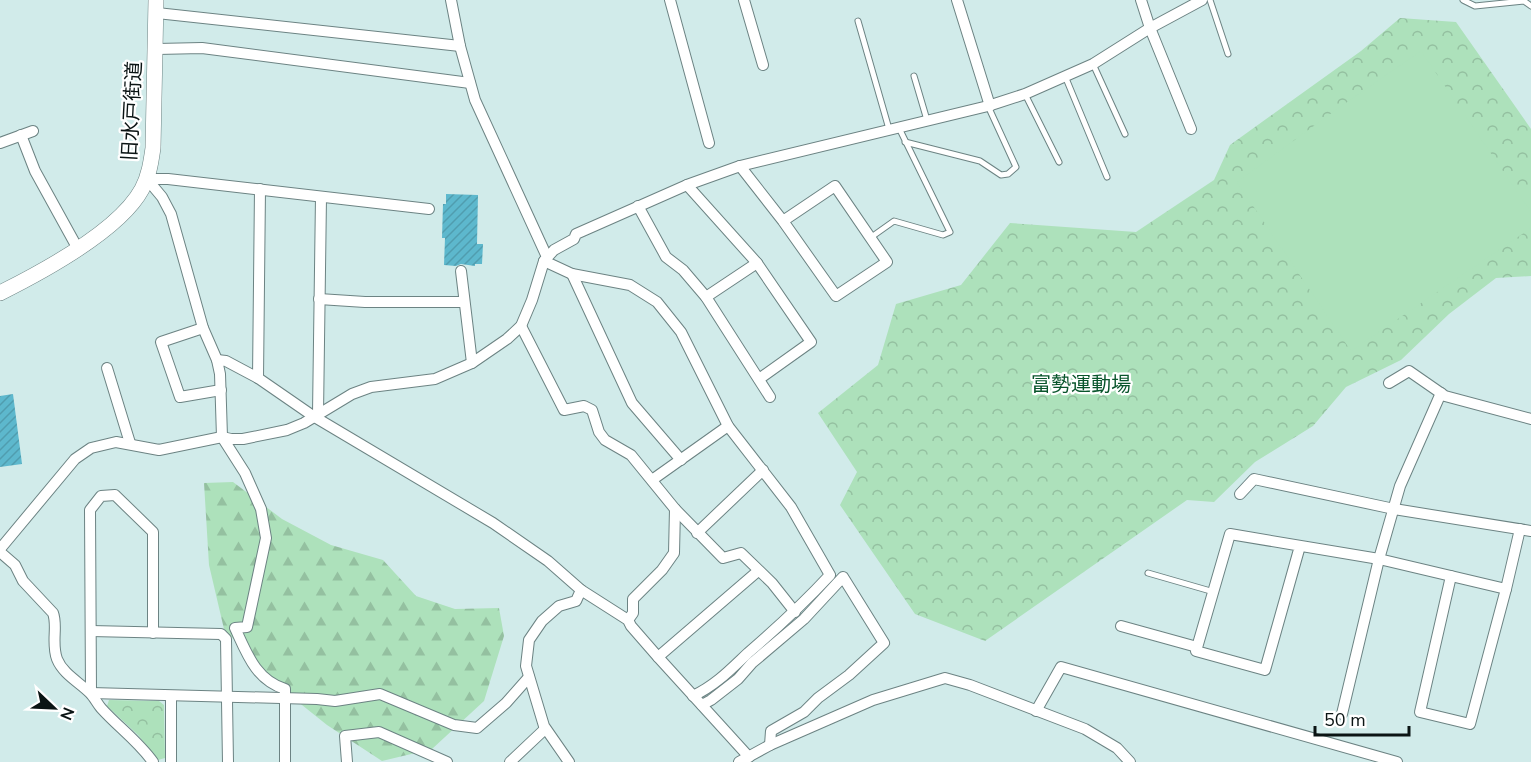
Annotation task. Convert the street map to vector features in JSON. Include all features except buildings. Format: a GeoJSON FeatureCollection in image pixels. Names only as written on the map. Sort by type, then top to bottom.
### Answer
{"type":"FeatureCollection","features":[{"type":"Feature","properties":{"kind":"street"},"geometry":{"type":"LineString","coordinates":[[451,0],[460,46],[475,100],[545,259],[572,274],[630,285],[657,302],[681,332],[728,426],[791,507],[830,575],[795,612],[730,672],[709,689],[693,696]]}},
{"type":"Feature","properties":{"kind":"street"},"geometry":{"type":"LineString","coordinates":[[670,0],[709,143]]}},
{"type":"Feature","properties":{"kind":"street"},"geometry":{"type":"LineString","coordinates":[[744,0],[763,65]]}},
{"type":"Feature","properties":{"kind":"street"},"geometry":{"type":"LineString","coordinates":[[957,0],[989,106]]}},
{"type":"Feature","properties":{"kind":"street"},"geometry":{"type":"LineString","coordinates":[[1140,0],[1191,129]]}},
{"type":"Feature","properties":{"kind":"street"},"geometry":{"type":"LineString","coordinates":[[153,762],[144,750],[101,708],[91,693],[68,675],[57,661],[53,644],[55,618],[53,613],[23,581],[15,565],[0,551],[75,459],[91,448],[105,443],[130,443],[159,450],[222,437],[231,440],[243,439],[287,430],[352,394],[370,387],[435,379],[472,363],[507,339],[521,326],[545,259],[554,250],[574,239],[576,234],[687,185],[740,166],[989,106],[1025,94],[1093,64],[1150,28],[1202,0]]}},
{"type":"Feature","properties":{"kind":"street"},"geometry":{"type":"LineString","coordinates":[[156,7],[460,46]]}},
{"type":"Feature","properties":{"kind":"street","name":"旧水戸街道"},"geometry":{"type":"LineString","coordinates":[[0,293],[78,249],[131,205],[147,179],[153,148],[156,7]]}},
{"type":"Feature","properties":{"kind":"street"},"geometry":{"type":"LineString","coordinates":[[156,49],[202,48],[470,84]]}},
{"type":"Feature","properties":{"kind":"street"},"geometry":{"type":"LineString","coordinates":[[0,143],[33,131]]}},
{"type":"Feature","properties":{"kind":"street"},"geometry":{"type":"LineString","coordinates":[[21,135],[35,171],[78,249]]}},
{"type":"Feature","properties":{"kind":"street"},"geometry":{"type":"LineString","coordinates":[[740,166],[783,221],[836,296],[887,262],[835,186],[783,221]]}},
{"type":"Feature","properties":{"kind":"street"},"geometry":{"type":"LineString","coordinates":[[147,179],[165,178],[429,209]]}},
{"type":"Feature","properties":{"kind":"street"},"geometry":{"type":"LineString","coordinates":[[147,179],[162,197],[171,214],[203,328],[217,360],[220,374],[222,437],[253,489],[261,509],[266,538],[247,627],[235,628],[264,680],[285,689],[285,762]]}},
{"type":"Feature","properties":{"kind":"street"},"geometry":{"type":"LineString","coordinates":[[687,185],[757,263],[811,342],[759,379]]}},
{"type":"Feature","properties":{"kind":"street"},"geometry":{"type":"LineString","coordinates":[[258,378],[260,189]]}},
{"type":"Feature","properties":{"kind":"street"},"geometry":{"type":"LineString","coordinates":[[316,415],[321,197]]}},
{"type":"Feature","properties":{"kind":"street"},"geometry":{"type":"LineString","coordinates":[[638,206],[666,257],[683,270],[706,297],[770,398]]}},
{"type":"Feature","properties":{"kind":"street"},"geometry":{"type":"LineString","coordinates":[[706,297],[757,263]]}},
{"type":"Feature","properties":{"kind":"street"},"geometry":{"type":"LineString","coordinates":[[461,271],[472,363]]}},
{"type":"Feature","properties":{"kind":"street"},"geometry":{"type":"LineString","coordinates":[[572,274],[632,404],[681,460]]}},
{"type":"Feature","properties":{"kind":"street"},"geometry":{"type":"LineString","coordinates":[[319,299],[375,303],[464,302]]}},
{"type":"Feature","properties":{"kind":"street"},"geometry":{"type":"LineString","coordinates":[[521,326],[564,410],[584,406],[592,410],[599,432],[605,440],[631,455],[697,533],[723,558],[741,554],[772,583],[795,612]]}},
{"type":"Feature","properties":{"kind":"street"},"geometry":{"type":"LineString","coordinates":[[203,328],[161,342],[180,397],[221,390]]}},
{"type":"Feature","properties":{"kind":"street"},"geometry":{"type":"LineString","coordinates":[[217,360],[226,361],[258,378],[494,523],[548,561],[581,590],[628,620],[702,705],[744,760],[770,745],[873,700],[945,678],[970,685],[1085,729],[1117,748],[1131,762]]}},
{"type":"Feature","properties":{"kind":"street"},"geometry":{"type":"LineString","coordinates":[[107,368],[130,443]]}},
{"type":"Feature","properties":{"kind":"street"},"geometry":{"type":"LineString","coordinates":[[1389,383],[1409,371],[1445,396],[1531,419]]}},
{"type":"Feature","properties":{"kind":"street"},"geometry":{"type":"LineString","coordinates":[[1342,714],[1379,559],[1400,486],[1441,393]]}},
{"type":"Feature","properties":{"kind":"street"},"geometry":{"type":"LineString","coordinates":[[652,480],[728,426]]}},
{"type":"Feature","properties":{"kind":"street"},"geometry":{"type":"LineString","coordinates":[[697,533],[763,470]]}},
{"type":"Feature","properties":{"kind":"street"},"geometry":{"type":"LineString","coordinates":[[1240,494],[1254,479],[1394,509],[1526,530],[1506,589],[1470,724],[1420,712],[1451,576]]}},
{"type":"Feature","properties":{"kind":"street"},"geometry":{"type":"LineString","coordinates":[[91,693],[90,510],[101,496],[115,495],[153,532],[153,633]]}},
{"type":"Feature","properties":{"kind":"street"},"geometry":{"type":"LineString","coordinates":[[628,620],[633,613],[633,599],[662,570],[674,553],[675,509]]}},
{"type":"Feature","properties":{"kind":"street"},"geometry":{"type":"LineString","coordinates":[[1300,546],[1265,670],[1196,651],[1230,534],[1379,559],[1506,589]]}},
{"type":"Feature","properties":{"kind":"street"},"geometry":{"type":"LineString","coordinates":[[658,657],[758,571]]}},
{"type":"Feature","properties":{"kind":"street"},"geometry":{"type":"LineString","coordinates":[[702,705],[738,679],[752,663],[804,619],[843,577],[884,643],[804,712],[771,730],[770,745]]}},
{"type":"Feature","properties":{"kind":"street"},"geometry":{"type":"LineString","coordinates":[[569,762],[545,729],[526,666],[529,640],[542,621],[559,606],[576,601],[581,590]]}},
{"type":"Feature","properties":{"kind":"street"},"geometry":{"type":"LineString","coordinates":[[1121,626],[1197,647]]}},
{"type":"Feature","properties":{"kind":"street"},"geometry":{"type":"LineString","coordinates":[[91,631],[221,634],[226,639],[228,762]]}},
{"type":"Feature","properties":{"kind":"street"},"geometry":{"type":"LineString","coordinates":[[1036,711],[1061,667],[1398,762]]}},
{"type":"Feature","properties":{"kind":"street"},"geometry":{"type":"LineString","coordinates":[[91,693],[335,701],[380,694],[454,725],[477,728],[506,703],[529,677]]}},
{"type":"Feature","properties":{"kind":"street"},"geometry":{"type":"LineString","coordinates":[[171,696],[171,762]]}},
{"type":"Feature","properties":{"kind":"street"},"geometry":{"type":"LineString","coordinates":[[510,762],[545,729]]}},
{"type":"Feature","properties":{"kind":"street"},"geometry":{"type":"LineString","coordinates":[[347,762],[345,736],[379,732],[447,762]]}},
{"type":"Feature","properties":{"kind":"lane"},"geometry":{"type":"LineString","coordinates":[[1210,0],[1228,54]]}},
{"type":"Feature","properties":{"kind":"lane"},"geometry":{"type":"LineString","coordinates":[[1463,0],[1475,6],[1524,1],[1531,6]]}},
{"type":"Feature","properties":{"kind":"lane"},"geometry":{"type":"LineString","coordinates":[[858,21],[893,128],[905,142],[950,232],[943,235],[894,221],[870,238]]}},
{"type":"Feature","properties":{"kind":"lane"},"geometry":{"type":"LineString","coordinates":[[1093,64],[1125,134]]}},
{"type":"Feature","properties":{"kind":"lane"},"geometry":{"type":"LineString","coordinates":[[914,76],[927,121]]}},
{"type":"Feature","properties":{"kind":"lane"},"geometry":{"type":"LineString","coordinates":[[1065,76],[1107,177]]}},
{"type":"Feature","properties":{"kind":"lane"},"geometry":{"type":"LineString","coordinates":[[1025,94],[1059,162]]}},
{"type":"Feature","properties":{"kind":"lane"},"geometry":{"type":"LineString","coordinates":[[905,142],[980,161],[1001,175],[1008,174],[1016,167],[989,106]]}},
{"type":"Feature","properties":{"kind":"lane"},"geometry":{"type":"LineString","coordinates":[[1148,573],[1214,592]]}},
{"type":"Feature","properties":{"kind":"green space","name":"富勢運動場"},"geometry":{"type":"Polygon","coordinates":[[[1400,18],[1456,22],[1531,129],[1531,276],[1496,278],[1449,314],[1401,360],[1346,387],[1313,426],[1255,462],[1214,502],[1187,500],[985,641],[915,614],[840,505],[857,472],[818,413],[878,365],[896,304],[961,285],[1010,223],[1136,232],[1214,180],[1230,145],[1361,51],[1400,18]]]}},
{"type":"Feature","properties":{"kind":"green space"},"geometry":{"type":"Polygon","coordinates":[[[1421,51],[1531,212],[1531,228],[1351,351],[1237,182],[1421,51]]]}},
{"type":"Feature","properties":{"kind":"green space"},"geometry":{"type":"Polygon","coordinates":[[[233,482],[282,519],[331,545],[383,560],[416,596],[455,609],[499,608],[504,636],[484,701],[432,749],[382,761],[327,725],[277,685],[224,629],[209,565],[204,483],[233,482]]]}},
{"type":"Feature","properties":{"kind":"green space"},"geometry":{"type":"Polygon","coordinates":[[[109,700],[159,701],[164,705],[165,758],[158,760],[138,735],[107,706],[109,700]]]}}]}
